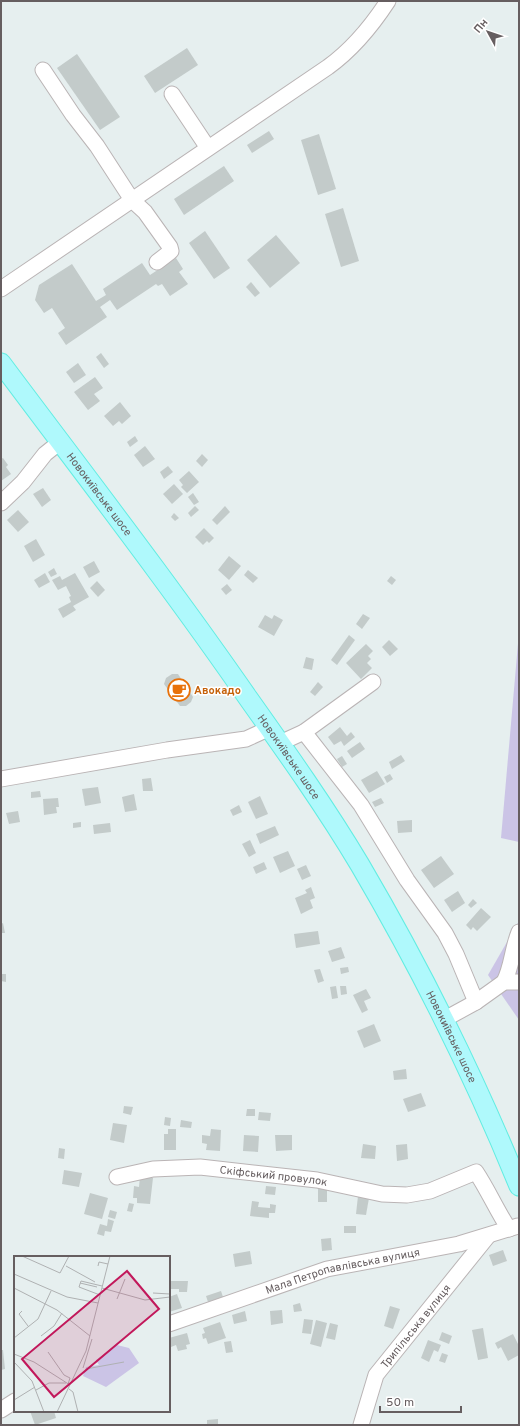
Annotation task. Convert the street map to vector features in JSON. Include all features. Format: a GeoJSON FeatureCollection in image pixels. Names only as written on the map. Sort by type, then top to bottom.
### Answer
{"type":"FeatureCollection","features":[{"type":"Feature","properties":{"kind":"main road","name":"Новокиївське шосе"},"geometry":{"type":"LineString","coordinates":[[4,372],[60,442],[210,644],[275,736],[360,865],[403,940],[443,1020],[487,1111],[519,1186]]}},
{"type":"Feature","properties":{"kind":"street"},"geometry":{"type":"LineString","coordinates":[[1,289],[340,58],[362,36],[377,18],[388,1]]}},
{"type":"Feature","properties":{"kind":"street"},"geometry":{"type":"LineString","coordinates":[[43,70],[76,120],[97,146],[132,200],[149,216],[171,249],[168,254],[157,262]]}},
{"type":"Feature","properties":{"kind":"street"},"geometry":{"type":"LineString","coordinates":[[172,94],[208,148]]}},
{"type":"Feature","properties":{"kind":"street"},"geometry":{"type":"LineString","coordinates":[[1,503],[23,482],[45,454],[60,442]]}},
{"type":"Feature","properties":{"kind":"street"},"geometry":{"type":"LineString","coordinates":[[1,779],[167,750],[304,732],[373,682]]}},
{"type":"Feature","properties":{"kind":"street"},"geometry":{"type":"LineString","coordinates":[[304,732],[361,805],[410,884],[445,933],[456,954],[476,1002]]}},
{"type":"Feature","properties":{"kind":"street"},"geometry":{"type":"LineString","coordinates":[[443,1020],[512,982],[514,945],[519,932]]}},
{"type":"Feature","properties":{"kind":"street","name":"Скіфський провулок"},"geometry":{"type":"LineString","coordinates":[[117,1177],[153,1169],[200,1167],[317,1180],[394,1195],[419,1194],[430,1191],[476,1172],[501,1216],[514,1227]]}},
{"type":"Feature","properties":{"kind":"street","name":"Мала Петропавлівська вулиця"},"geometry":{"type":"LineString","coordinates":[[170,1324],[327,1269],[421,1252],[488,1236],[514,1227]]}},
{"type":"Feature","properties":{"kind":"street","name":"Трипільська вулиця"},"geometry":{"type":"LineString","coordinates":[[362,1425],[376,1374],[488,1236]]}},
{"type":"Feature","properties":{"kind":"street"},"geometry":{"type":"LineString","coordinates":[[1,1410],[14,1402]]}},
{"type":"Feature","properties":{"kind":"shaded area"},"geometry":{"type":"Polygon","coordinates":[[[519,632],[519,842],[501,838],[519,632]]]}},
{"type":"Feature","properties":{"kind":"shaded area"},"geometry":{"type":"Polygon","coordinates":[[[519,921],[519,1020],[488,975],[519,921]]]}},
{"type":"Feature","properties":{"kind":"building"},"geometry":{"type":"Polygon","coordinates":[[[187,48],[198,65],[155,93],[144,76],[187,48]]]}},
{"type":"Feature","properties":{"kind":"building"},"geometry":{"type":"Polygon","coordinates":[[[77,54],[120,117],[100,130],[57,68],[77,54]]]}},
{"type":"Feature","properties":{"kind":"building"},"geometry":{"type":"Polygon","coordinates":[[[269,131],[274,139],[252,153],[247,145],[269,131]]]}},
{"type":"Feature","properties":{"kind":"building"},"geometry":{"type":"Polygon","coordinates":[[[319,134],[336,189],[318,195],[301,140],[319,134]]]}},
{"type":"Feature","properties":{"kind":"building"},"geometry":{"type":"Polygon","coordinates":[[[224,166],[234,181],[184,215],[174,199],[224,166]]]}},
{"type":"Feature","properties":{"kind":"building"},"geometry":{"type":"Polygon","coordinates":[[[343,208],[359,261],[341,267],[325,214],[343,208]]]}},
{"type":"Feature","properties":{"kind":"building"},"geometry":{"type":"Polygon","coordinates":[[[205,231],[230,268],[214,279],[189,243],[205,231]]]}},
{"type":"Feature","properties":{"kind":"building"},"geometry":{"type":"Polygon","coordinates":[[[276,235],[300,263],[270,288],[247,260],[276,235]]]}},
{"type":"Feature","properties":{"kind":"building"},"geometry":{"type":"Polygon","coordinates":[[[176,258],[183,269],[179,272],[188,284],[170,296],[162,284],[158,286],[156,284],[117,310],[110,300],[100,307],[107,317],[66,345],[58,333],[65,328],[52,308],[44,313],[35,300],[39,285],[72,264],[96,301],[106,295],[103,289],[142,263],[150,275],[176,258]]]}},
{"type":"Feature","properties":{"kind":"building"},"geometry":{"type":"Polygon","coordinates":[[[251,282],[260,293],[255,297],[246,287],[251,282]]]}},
{"type":"Feature","properties":{"kind":"building"},"geometry":{"type":"Polygon","coordinates":[[[101,353],[109,364],[104,368],[96,357],[101,353]]]}},
{"type":"Feature","properties":{"kind":"building"},"geometry":{"type":"Polygon","coordinates":[[[78,363],[86,375],[74,383],[66,372],[78,363]]]}},
{"type":"Feature","properties":{"kind":"building"},"geometry":{"type":"Polygon","coordinates":[[[95,377],[103,388],[94,394],[100,401],[88,410],[74,392],[95,377]]]}},
{"type":"Feature","properties":{"kind":"building"},"geometry":{"type":"Polygon","coordinates":[[[120,402],[131,416],[122,424],[119,421],[113,426],[104,416],[120,402]]]}},
{"type":"Feature","properties":{"kind":"building"},"geometry":{"type":"Polygon","coordinates":[[[135,436],[138,441],[130,447],[127,442],[135,436]]]}},
{"type":"Feature","properties":{"kind":"building"},"geometry":{"type":"Polygon","coordinates":[[[145,446],[155,459],[143,467],[134,455],[145,446]]]}},
{"type":"Feature","properties":{"kind":"building"},"geometry":{"type":"Polygon","coordinates":[[[202,454],[208,460],[202,467],[196,461],[202,454]]]}},
{"type":"Feature","properties":{"kind":"building"},"geometry":{"type":"Polygon","coordinates":[[[3,458],[8,465],[6,467],[11,474],[1,481],[1,459],[3,458]]]}},
{"type":"Feature","properties":{"kind":"building"},"geometry":{"type":"Polygon","coordinates":[[[168,466],[173,472],[164,479],[160,472],[168,466]]]}},
{"type":"Feature","properties":{"kind":"building"},"geometry":{"type":"Polygon","coordinates":[[[189,471],[199,482],[187,493],[181,487],[183,485],[179,480],[189,471]]]}},
{"type":"Feature","properties":{"kind":"building"},"geometry":{"type":"Polygon","coordinates":[[[174,484],[183,494],[172,504],[163,494],[174,484]]]}},
{"type":"Feature","properties":{"kind":"building"},"geometry":{"type":"Polygon","coordinates":[[[43,488],[51,500],[42,507],[33,494],[43,488]]]}},
{"type":"Feature","properties":{"kind":"building"},"geometry":{"type":"Polygon","coordinates":[[[193,493],[199,502],[194,505],[188,497],[193,493]]]}},
{"type":"Feature","properties":{"kind":"building"},"geometry":{"type":"Polygon","coordinates":[[[195,506],[199,510],[191,517],[188,513],[195,506]]]}},
{"type":"Feature","properties":{"kind":"building"},"geometry":{"type":"Polygon","coordinates":[[[225,506],[230,512],[217,525],[212,520],[225,506]]]}},
{"type":"Feature","properties":{"kind":"building"},"geometry":{"type":"Polygon","coordinates":[[[18,510],[29,522],[18,532],[7,520],[18,510]]]}},
{"type":"Feature","properties":{"kind":"building"},"geometry":{"type":"Polygon","coordinates":[[[174,513],[179,518],[175,521],[171,517],[174,513]]]}},
{"type":"Feature","properties":{"kind":"building"},"geometry":{"type":"Polygon","coordinates":[[[204,528],[214,538],[209,543],[207,541],[203,545],[195,537],[204,528]]]}},
{"type":"Feature","properties":{"kind":"building"},"geometry":{"type":"Polygon","coordinates":[[[36,539],[45,555],[33,562],[24,546],[36,539]]]}},
{"type":"Feature","properties":{"kind":"building"},"geometry":{"type":"Polygon","coordinates":[[[229,556],[241,566],[229,580],[218,570],[229,556]]]}},
{"type":"Feature","properties":{"kind":"building"},"geometry":{"type":"Polygon","coordinates":[[[94,561],[100,572],[89,578],[83,567],[94,561]]]}},
{"type":"Feature","properties":{"kind":"building"},"geometry":{"type":"Polygon","coordinates":[[[54,568],[57,574],[51,577],[48,572],[54,568]]]}},
{"type":"Feature","properties":{"kind":"building"},"geometry":{"type":"Polygon","coordinates":[[[248,570],[258,578],[253,583],[244,575],[248,570]]]}},
{"type":"Feature","properties":{"kind":"building"},"geometry":{"type":"Polygon","coordinates":[[[45,573],[50,582],[39,588],[34,580],[45,573]]]}},
{"type":"Feature","properties":{"kind":"building"},"geometry":{"type":"Polygon","coordinates":[[[75,573],[89,597],[73,606],[76,610],[63,618],[58,609],[71,602],[69,597],[71,596],[66,586],[58,590],[52,580],[60,576],[62,580],[75,573]]]}},
{"type":"Feature","properties":{"kind":"building"},"geometry":{"type":"Polygon","coordinates":[[[391,576],[396,580],[392,585],[387,581],[391,576]]]}},
{"type":"Feature","properties":{"kind":"building"},"geometry":{"type":"Polygon","coordinates":[[[97,581],[105,590],[98,597],[90,588],[97,581]]]}},
{"type":"Feature","properties":{"kind":"building"},"geometry":{"type":"Polygon","coordinates":[[[227,584],[232,590],[226,595],[221,589],[227,584]]]}},
{"type":"Feature","properties":{"kind":"building"},"geometry":{"type":"Polygon","coordinates":[[[363,614],[370,618],[362,629],[356,624],[363,614]]]}},
{"type":"Feature","properties":{"kind":"building"},"geometry":{"type":"Polygon","coordinates":[[[265,615],[272,619],[274,615],[283,620],[274,636],[258,627],[265,615]]]}},
{"type":"Feature","properties":{"kind":"building"},"geometry":{"type":"Polygon","coordinates":[[[349,635],[355,640],[337,665],[331,660],[349,635]]]}},
{"type":"Feature","properties":{"kind":"building"},"geometry":{"type":"Polygon","coordinates":[[[389,640],[398,649],[390,656],[382,647],[389,640]]]}},
{"type":"Feature","properties":{"kind":"building"},"geometry":{"type":"Polygon","coordinates":[[[366,644],[373,651],[368,656],[371,659],[367,663],[372,668],[361,679],[346,663],[366,644]]]}},
{"type":"Feature","properties":{"kind":"building"},"geometry":{"type":"Polygon","coordinates":[[[306,657],[314,659],[312,670],[303,668],[306,657]]]}},
{"type":"Feature","properties":{"kind":"building"},"geometry":{"type":"Polygon","coordinates":[[[172,674],[178,674],[193,697],[191,702],[186,706],[180,706],[164,684],[166,678],[172,674]]]}},
{"type":"Feature","properties":{"kind":"building"},"geometry":{"type":"Polygon","coordinates":[[[318,682],[323,687],[315,696],[310,692],[318,682]]]}},
{"type":"Feature","properties":{"kind":"building"},"geometry":{"type":"Polygon","coordinates":[[[340,727],[347,736],[351,732],[355,737],[344,746],[341,741],[334,745],[328,737],[340,727]]]}},
{"type":"Feature","properties":{"kind":"building"},"geometry":{"type":"Polygon","coordinates":[[[360,742],[365,749],[352,758],[347,751],[360,742]]]}},
{"type":"Feature","properties":{"kind":"building"},"geometry":{"type":"Polygon","coordinates":[[[401,755],[405,761],[392,769],[389,762],[401,755]]]}},
{"type":"Feature","properties":{"kind":"building"},"geometry":{"type":"Polygon","coordinates":[[[342,756],[347,764],[342,767],[337,759],[342,756]]]}},
{"type":"Feature","properties":{"kind":"building"},"geometry":{"type":"Polygon","coordinates":[[[377,771],[385,784],[369,793],[361,780],[377,771]]]}},
{"type":"Feature","properties":{"kind":"building"},"geometry":{"type":"Polygon","coordinates":[[[390,774],[393,779],[387,783],[384,777],[390,774]]]}},
{"type":"Feature","properties":{"kind":"building"},"geometry":{"type":"Polygon","coordinates":[[[151,778],[153,791],[143,791],[142,779],[151,778]]]}},
{"type":"Feature","properties":{"kind":"building"},"geometry":{"type":"Polygon","coordinates":[[[98,787],[101,803],[85,806],[82,789],[98,787]]]}},
{"type":"Feature","properties":{"kind":"building"},"geometry":{"type":"Polygon","coordinates":[[[40,791],[41,797],[31,798],[31,792],[40,791]]]}},
{"type":"Feature","properties":{"kind":"building"},"geometry":{"type":"Polygon","coordinates":[[[134,794],[137,810],[125,812],[122,797],[134,794]]]}},
{"type":"Feature","properties":{"kind":"building"},"geometry":{"type":"Polygon","coordinates":[[[260,796],[268,814],[256,819],[248,802],[260,796]]]}},
{"type":"Feature","properties":{"kind":"building"},"geometry":{"type":"Polygon","coordinates":[[[58,798],[59,807],[56,807],[57,813],[44,815],[43,799],[58,798]]]}},
{"type":"Feature","properties":{"kind":"building"},"geometry":{"type":"Polygon","coordinates":[[[381,798],[384,803],[375,807],[372,802],[381,798]]]}},
{"type":"Feature","properties":{"kind":"building"},"geometry":{"type":"Polygon","coordinates":[[[239,805],[242,812],[233,816],[230,810],[239,805]]]}},
{"type":"Feature","properties":{"kind":"building"},"geometry":{"type":"Polygon","coordinates":[[[18,811],[20,822],[9,824],[6,813],[18,811]]]}},
{"type":"Feature","properties":{"kind":"building"},"geometry":{"type":"Polygon","coordinates":[[[412,820],[412,832],[398,833],[397,821],[412,820]]]}},
{"type":"Feature","properties":{"kind":"building"},"geometry":{"type":"Polygon","coordinates":[[[81,822],[81,827],[73,828],[73,823],[81,822]]]}},
{"type":"Feature","properties":{"kind":"building"},"geometry":{"type":"Polygon","coordinates":[[[110,823],[111,832],[94,834],[93,825],[110,823]]]}},
{"type":"Feature","properties":{"kind":"building"},"geometry":{"type":"Polygon","coordinates":[[[275,826],[279,835],[260,844],[256,834],[275,826]]]}},
{"type":"Feature","properties":{"kind":"building"},"geometry":{"type":"Polygon","coordinates":[[[250,840],[256,853],[249,857],[242,844],[250,840]]]}},
{"type":"Feature","properties":{"kind":"building"},"geometry":{"type":"Polygon","coordinates":[[[288,851],[295,866],[280,873],[273,857],[288,851]]]}},
{"type":"Feature","properties":{"kind":"building"},"geometry":{"type":"Polygon","coordinates":[[[441,856],[454,874],[434,888],[421,870],[441,856]]]}},
{"type":"Feature","properties":{"kind":"building"},"geometry":{"type":"Polygon","coordinates":[[[264,862],[267,869],[256,874],[253,867],[264,862]]]}},
{"type":"Feature","properties":{"kind":"building"},"geometry":{"type":"Polygon","coordinates":[[[306,865],[311,876],[302,880],[297,869],[306,865]]]}},
{"type":"Feature","properties":{"kind":"building"},"geometry":{"type":"Polygon","coordinates":[[[311,887],[315,898],[310,900],[313,908],[301,914],[295,898],[307,893],[305,890],[311,887]]]}},
{"type":"Feature","properties":{"kind":"building"},"geometry":{"type":"Polygon","coordinates":[[[458,891],[465,903],[452,912],[444,900],[458,891]]]}},
{"type":"Feature","properties":{"kind":"building"},"geometry":{"type":"Polygon","coordinates":[[[473,899],[477,903],[471,908],[468,905],[473,899]]]}},
{"type":"Feature","properties":{"kind":"building"},"geometry":{"type":"Polygon","coordinates":[[[481,908],[491,917],[477,931],[473,927],[471,930],[466,925],[481,908]]]}},
{"type":"Feature","properties":{"kind":"building"},"geometry":{"type":"Polygon","coordinates":[[[3,923],[5,933],[1,933],[1,924],[3,923]]]}},
{"type":"Feature","properties":{"kind":"building"},"geometry":{"type":"Polygon","coordinates":[[[318,931],[320,944],[296,948],[294,934],[318,931]]]}},
{"type":"Feature","properties":{"kind":"building"},"geometry":{"type":"Polygon","coordinates":[[[341,947],[345,958],[332,962],[328,951],[341,947]]]}},
{"type":"Feature","properties":{"kind":"building"},"geometry":{"type":"Polygon","coordinates":[[[348,967],[349,972],[341,974],[340,968],[348,967]]]}},
{"type":"Feature","properties":{"kind":"building"},"geometry":{"type":"Polygon","coordinates":[[[320,969],[324,981],[318,983],[314,970],[320,969]]]}},
{"type":"Feature","properties":{"kind":"building"},"geometry":{"type":"Polygon","coordinates":[[[1,974],[6,974],[6,982],[1,981],[1,974]]]}},
{"type":"Feature","properties":{"kind":"building"},"geometry":{"type":"Polygon","coordinates":[[[336,986],[338,998],[332,999],[330,987],[336,986]]]}},
{"type":"Feature","properties":{"kind":"building"},"geometry":{"type":"Polygon","coordinates":[[[340,986],[346,986],[347,994],[341,995],[340,986]]]}},
{"type":"Feature","properties":{"kind":"building"},"geometry":{"type":"Polygon","coordinates":[[[366,989],[371,998],[364,1001],[368,1010],[362,1013],[353,995],[366,989]]]}},
{"type":"Feature","properties":{"kind":"building"},"geometry":{"type":"Polygon","coordinates":[[[374,1024],[381,1041],[364,1048],[357,1031],[374,1024]]]}},
{"type":"Feature","properties":{"kind":"building"},"geometry":{"type":"Polygon","coordinates":[[[406,1069],[407,1079],[394,1080],[393,1071],[406,1069]]]}},
{"type":"Feature","properties":{"kind":"building"},"geometry":{"type":"Polygon","coordinates":[[[421,1093],[426,1106],[408,1112],[403,1099],[421,1093]]]}},
{"type":"Feature","properties":{"kind":"building"},"geometry":{"type":"Polygon","coordinates":[[[124,1106],[133,1107],[131,1115],[123,1113],[124,1106]]]}},
{"type":"Feature","properties":{"kind":"building"},"geometry":{"type":"Polygon","coordinates":[[[247,1109],[255,1109],[255,1116],[246,1116],[247,1109]]]}},
{"type":"Feature","properties":{"kind":"building"},"geometry":{"type":"Polygon","coordinates":[[[259,1112],[271,1113],[270,1121],[258,1120],[259,1112]]]}},
{"type":"Feature","properties":{"kind":"building"},"geometry":{"type":"Polygon","coordinates":[[[165,1117],[171,1118],[170,1126],[164,1125],[165,1117]]]}},
{"type":"Feature","properties":{"kind":"building"},"geometry":{"type":"Polygon","coordinates":[[[181,1120],[192,1122],[191,1128],[180,1127],[181,1120]]]}},
{"type":"Feature","properties":{"kind":"building"},"geometry":{"type":"Polygon","coordinates":[[[113,1123],[127,1125],[124,1143],[110,1140],[113,1123]]]}},
{"type":"Feature","properties":{"kind":"building"},"geometry":{"type":"Polygon","coordinates":[[[168,1129],[176,1129],[176,1150],[164,1150],[164,1134],[168,1134],[168,1129]]]}},
{"type":"Feature","properties":{"kind":"building"},"geometry":{"type":"Polygon","coordinates":[[[211,1129],[221,1130],[220,1151],[206,1150],[207,1144],[202,1143],[202,1135],[210,1136],[211,1129]]]}},
{"type":"Feature","properties":{"kind":"building"},"geometry":{"type":"Polygon","coordinates":[[[244,1135],[259,1136],[258,1152],[243,1151],[244,1135]]]}},
{"type":"Feature","properties":{"kind":"building"},"geometry":{"type":"Polygon","coordinates":[[[275,1135],[292,1135],[292,1150],[276,1151],[275,1135]]]}},
{"type":"Feature","properties":{"kind":"building"},"geometry":{"type":"Polygon","coordinates":[[[363,1144],[376,1146],[375,1159],[361,1158],[363,1144]]]}},
{"type":"Feature","properties":{"kind":"building"},"geometry":{"type":"Polygon","coordinates":[[[407,1144],[408,1159],[397,1161],[396,1145],[407,1144]]]}},
{"type":"Feature","properties":{"kind":"building"},"geometry":{"type":"Polygon","coordinates":[[[59,1148],[65,1149],[64,1159],[58,1158],[59,1148]]]}},
{"type":"Feature","properties":{"kind":"building"},"geometry":{"type":"Polygon","coordinates":[[[64,1170],[82,1173],[79,1187],[62,1184],[64,1170]]]}},
{"type":"Feature","properties":{"kind":"building"},"geometry":{"type":"Polygon","coordinates":[[[140,1176],[153,1178],[150,1204],[137,1203],[137,1198],[133,1198],[134,1186],[139,1187],[140,1176]]]}},
{"type":"Feature","properties":{"kind":"building"},"geometry":{"type":"Polygon","coordinates":[[[266,1186],[276,1187],[275,1195],[265,1194],[266,1186]]]}},
{"type":"Feature","properties":{"kind":"building"},"geometry":{"type":"Polygon","coordinates":[[[318,1189],[327,1189],[327,1202],[318,1202],[318,1189]]]}},
{"type":"Feature","properties":{"kind":"building"},"geometry":{"type":"Polygon","coordinates":[[[90,1193],[108,1198],[102,1219],[84,1214],[90,1193]]]}},
{"type":"Feature","properties":{"kind":"building"},"geometry":{"type":"Polygon","coordinates":[[[358,1196],[369,1198],[366,1215],[356,1214],[358,1196]]]}},
{"type":"Feature","properties":{"kind":"building"},"geometry":{"type":"Polygon","coordinates":[[[252,1201],[259,1202],[258,1207],[270,1208],[270,1204],[276,1205],[275,1213],[269,1213],[269,1218],[250,1216],[252,1201]]]}},
{"type":"Feature","properties":{"kind":"building"},"geometry":{"type":"Polygon","coordinates":[[[129,1203],[134,1204],[132,1212],[127,1211],[129,1203]]]}},
{"type":"Feature","properties":{"kind":"building"},"geometry":{"type":"Polygon","coordinates":[[[110,1210],[117,1212],[115,1219],[108,1217],[110,1210]]]}},
{"type":"Feature","properties":{"kind":"building"},"geometry":{"type":"Polygon","coordinates":[[[108,1219],[114,1221],[111,1232],[105,1231],[104,1236],[97,1234],[100,1224],[107,1226],[108,1219]]]}},
{"type":"Feature","properties":{"kind":"building"},"geometry":{"type":"Polygon","coordinates":[[[344,1226],[356,1226],[356,1233],[344,1233],[344,1226]]]}},
{"type":"Feature","properties":{"kind":"building"},"geometry":{"type":"Polygon","coordinates":[[[331,1238],[332,1250],[322,1251],[321,1239],[331,1238]]]}},
{"type":"Feature","properties":{"kind":"building"},"geometry":{"type":"Polygon","coordinates":[[[503,1250],[507,1261],[493,1266],[489,1255],[503,1250]]]}},
{"type":"Feature","properties":{"kind":"building"},"geometry":{"type":"Polygon","coordinates":[[[250,1251],[252,1264],[235,1267],[233,1254],[250,1251]]]}},
{"type":"Feature","properties":{"kind":"building"},"geometry":{"type":"Polygon","coordinates":[[[170,1281],[188,1281],[187,1292],[179,1292],[179,1289],[170,1289],[170,1281]]]}},
{"type":"Feature","properties":{"kind":"building"},"geometry":{"type":"Polygon","coordinates":[[[221,1291],[223,1297],[208,1302],[206,1296],[221,1291]]]}},
{"type":"Feature","properties":{"kind":"building"},"geometry":{"type":"Polygon","coordinates":[[[177,1294],[182,1308],[170,1312],[170,1297],[177,1294]]]}},
{"type":"Feature","properties":{"kind":"building"},"geometry":{"type":"Polygon","coordinates":[[[300,1303],[302,1311],[294,1312],[293,1305],[300,1303]]]}},
{"type":"Feature","properties":{"kind":"building"},"geometry":{"type":"Polygon","coordinates":[[[390,1306],[400,1309],[393,1329],[384,1326],[390,1306]]]}},
{"type":"Feature","properties":{"kind":"building"},"geometry":{"type":"Polygon","coordinates":[[[282,1310],[283,1323],[271,1325],[270,1311],[282,1310]]]}},
{"type":"Feature","properties":{"kind":"building"},"geometry":{"type":"Polygon","coordinates":[[[245,1311],[247,1321],[234,1324],[232,1315],[245,1311]]]}},
{"type":"Feature","properties":{"kind":"building"},"geometry":{"type":"Polygon","coordinates":[[[304,1319],[313,1320],[311,1334],[302,1333],[304,1319]]]}},
{"type":"Feature","properties":{"kind":"building"},"geometry":{"type":"Polygon","coordinates":[[[316,1320],[327,1323],[321,1347],[310,1344],[316,1320]]]}},
{"type":"Feature","properties":{"kind":"building"},"geometry":{"type":"Polygon","coordinates":[[[220,1322],[226,1338],[208,1344],[206,1338],[203,1339],[202,1334],[205,1333],[203,1328],[220,1322]]]}},
{"type":"Feature","properties":{"kind":"building"},"geometry":{"type":"Polygon","coordinates":[[[330,1323],[338,1325],[335,1340],[326,1338],[330,1323]]]}},
{"type":"Feature","properties":{"kind":"building"},"geometry":{"type":"Polygon","coordinates":[[[483,1328],[488,1358],[478,1360],[472,1330],[483,1328]]]}},
{"type":"Feature","properties":{"kind":"building"},"geometry":{"type":"Polygon","coordinates":[[[442,1332],[452,1336],[449,1344],[439,1340],[442,1332]]]}},
{"type":"Feature","properties":{"kind":"building"},"geometry":{"type":"Polygon","coordinates":[[[187,1333],[190,1344],[186,1345],[187,1349],[178,1351],[176,1345],[171,1347],[170,1338],[187,1333]]]}},
{"type":"Feature","properties":{"kind":"building"},"geometry":{"type":"Polygon","coordinates":[[[513,1334],[519,1346],[519,1355],[508,1361],[501,1347],[498,1349],[495,1343],[513,1334]]]}},
{"type":"Feature","properties":{"kind":"building"},"geometry":{"type":"Polygon","coordinates":[[[428,1340],[441,1345],[438,1352],[434,1350],[429,1362],[421,1358],[428,1340]]]}},
{"type":"Feature","properties":{"kind":"building"},"geometry":{"type":"Polygon","coordinates":[[[231,1341],[233,1352],[226,1353],[224,1342],[231,1341]]]}},
{"type":"Feature","properties":{"kind":"building"},"geometry":{"type":"Polygon","coordinates":[[[1,1350],[3,1350],[5,1369],[1,1370],[1,1350]]]}},
{"type":"Feature","properties":{"kind":"building"},"geometry":{"type":"Polygon","coordinates":[[[442,1353],[448,1355],[445,1363],[439,1361],[442,1353]]]}},
{"type":"Feature","properties":{"kind":"building"},"geometry":{"type":"Polygon","coordinates":[[[30,1412],[54,1412],[56,1418],[35,1425],[30,1412]]]}},
{"type":"Feature","properties":{"kind":"building"},"geometry":{"type":"Polygon","coordinates":[[[218,1419],[218,1425],[207,1425],[207,1420],[218,1419]]]}},
{"type":"Feature","properties":{"kind":"place","name":"Авокадо"},"geometry":{"type":"Point","coordinates":[179,690]}}]}
